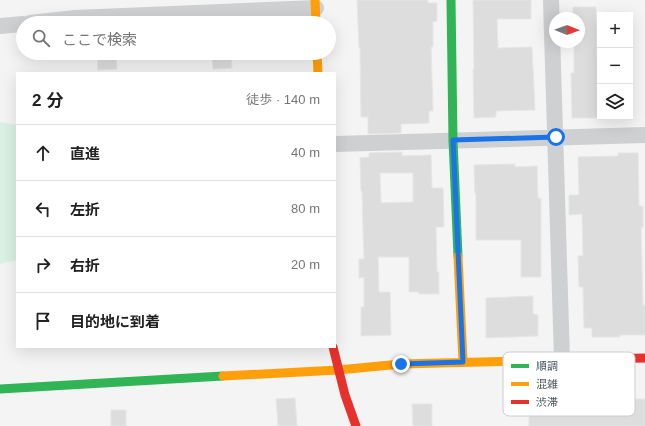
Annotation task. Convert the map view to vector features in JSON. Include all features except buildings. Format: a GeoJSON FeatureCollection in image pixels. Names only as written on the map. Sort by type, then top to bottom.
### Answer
{"type":"FeatureCollection","features":[{"type":"Feature","properties":{"kind":"street"},"geometry":{"type":"LineString","coordinates":[[450,0],[453,140],[463,362]]}},
{"type":"Feature","properties":{"kind":"street"},"geometry":{"type":"LineString","coordinates":[[551,0],[562,352]]}},
{"type":"Feature","properties":{"kind":"street"},"geometry":{"type":"LineString","coordinates":[[135,16],[316,10]]}},
{"type":"Feature","properties":{"kind":"street"},"geometry":{"type":"LineString","coordinates":[[0,26],[16,25]]}},
{"type":"Feature","properties":{"kind":"street"},"geometry":{"type":"LineString","coordinates":[[317,60],[318,72]]}},
{"type":"Feature","properties":{"kind":"street"},"geometry":{"type":"LineString","coordinates":[[336,144],[645,135]]}},
{"type":"Feature","properties":{"kind":"street"},"geometry":{"type":"LineString","coordinates":[[333,348],[345,395],[356,426]]}},
{"type":"Feature","properties":{"kind":"street"},"geometry":{"type":"LineString","coordinates":[[635,358],[645,358]]}},
{"type":"Feature","properties":{"kind":"street"},"geometry":{"type":"LineString","coordinates":[[0,389],[338,370],[401,364],[503,361]]}},
{"type":"Feature","properties":{"kind":"green space"},"geometry":{"type":"Polygon","coordinates":[[[0,122],[16,125],[16,260],[0,264],[0,122]]]}},
{"type":"Feature","properties":{"kind":"traffic: fast"},"geometry":{"type":"LineString","coordinates":[[451,0],[453,140],[458,256]]}},
{"type":"Feature","properties":{"kind":"traffic: fast"},"geometry":{"type":"LineString","coordinates":[[0,389],[223,376]]}},
{"type":"Feature","properties":{"kind":"traffic: slow"},"geometry":{"type":"LineString","coordinates":[[315,0],[316,16]]}},
{"type":"Feature","properties":{"kind":"traffic: slow"},"geometry":{"type":"LineString","coordinates":[[317,60],[318,72]]}},
{"type":"Feature","properties":{"kind":"traffic: slow"},"geometry":{"type":"LineString","coordinates":[[458,256],[463,362]]}},
{"type":"Feature","properties":{"kind":"traffic: slow"},"geometry":{"type":"LineString","coordinates":[[223,376],[338,370],[401,364],[503,361]]}},
{"type":"Feature","properties":{"kind":"traffic: jam"},"geometry":{"type":"LineString","coordinates":[[333,348],[345,395],[356,426]]}},
{"type":"Feature","properties":{"kind":"traffic: jam"},"geometry":{"type":"LineString","coordinates":[[635,358],[645,358]]}},
{"type":"Feature","properties":{"kind":"route"},"geometry":{"type":"LineString","coordinates":[[401,364],[463,362],[453,140],[556,137]]}}]}
